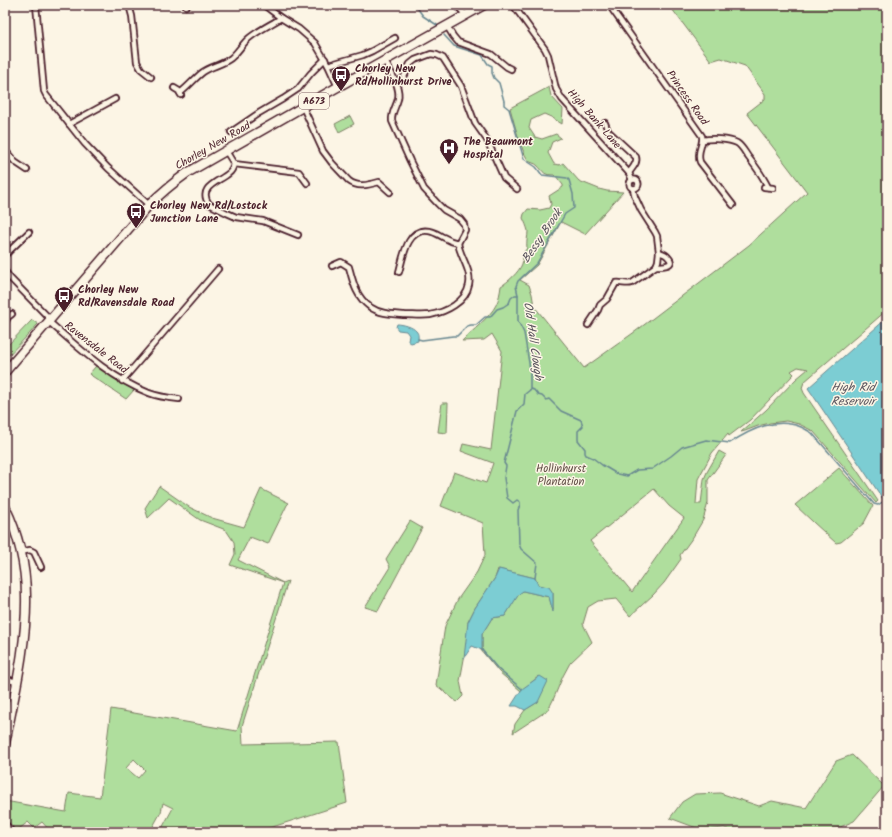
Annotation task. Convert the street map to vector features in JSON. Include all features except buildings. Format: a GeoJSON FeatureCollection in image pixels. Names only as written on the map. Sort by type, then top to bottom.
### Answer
{"type":"FeatureCollection","features":[{"type":"Feature","properties":{"kind":"highway","name":"Chorley New Road"},"geometry":{"type":"LineString","coordinates":[[5,372],[149,205],[177,180],[484,5]]}},
{"type":"Feature","properties":{"kind":"highway"},"geometry":{"type":"LineString","coordinates":[[5,507],[16,535],[26,585],[26,623],[21,662],[5,744]]}},
{"type":"Feature","properties":{"kind":"highway"},"geometry":{"type":"LineString","coordinates":[[5,826],[10,832]]}},
{"type":"Feature","properties":{"kind":"street"},"geometry":{"type":"LineString","coordinates":[[36,5],[44,91],[46,95],[85,144],[108,168],[149,205]]}},
{"type":"Feature","properties":{"kind":"street"},"geometry":{"type":"LineString","coordinates":[[129,5],[132,16],[137,62],[141,69],[151,77]]}},
{"type":"Feature","properties":{"kind":"street"},"geometry":{"type":"LineString","coordinates":[[264,5],[299,29],[315,43],[328,65],[338,87]]}},
{"type":"Feature","properties":{"kind":"street"},"geometry":{"type":"LineString","coordinates":[[456,5],[466,15]]}},
{"type":"Feature","properties":{"kind":"street","name":"High Bank Lane"},"geometry":{"type":"LineString","coordinates":[[513,5],[545,49],[548,55],[556,89],[562,99],[629,173],[632,180],[630,186],[633,189],[641,210],[657,236],[658,252]]}},
{"type":"Feature","properties":{"kind":"street","name":"Princess Road"},"geometry":{"type":"LineString","coordinates":[[609,5],[702,136],[703,140],[699,154],[700,162],[733,205]]}},
{"type":"Feature","properties":{"kind":"street"},"geometry":{"type":"LineString","coordinates":[[174,88],[181,94],[203,72],[225,62],[237,52],[250,37],[281,18]]}},
{"type":"Feature","properties":{"kind":"street"},"geometry":{"type":"LineString","coordinates":[[447,26],[458,42],[491,54],[507,67],[512,69]]}},
{"type":"Feature","properties":{"kind":"street"},"geometry":{"type":"LineString","coordinates":[[328,65],[363,55],[391,38]]}},
{"type":"Feature","properties":{"kind":"street"},"geometry":{"type":"LineString","coordinates":[[396,82],[404,79],[408,67],[415,60],[431,54],[443,58],[461,86],[474,123],[487,140],[504,178],[517,189]]}},
{"type":"Feature","properties":{"kind":"street"},"geometry":{"type":"LineString","coordinates":[[231,132],[236,126],[298,89],[311,73],[325,60]]}},
{"type":"Feature","properties":{"kind":"street"},"geometry":{"type":"LineString","coordinates":[[332,266],[341,262],[349,267],[359,296],[366,304],[387,314],[430,315],[439,313],[451,307],[462,298],[468,289],[469,276],[460,254],[458,244],[465,230],[464,224],[460,219],[444,210],[424,190],[392,121],[392,115],[398,98],[396,82],[385,61]]}},
{"type":"Feature","properties":{"kind":"street"},"geometry":{"type":"LineString","coordinates":[[69,124],[115,100]]}},
{"type":"Feature","properties":{"kind":"street"},"geometry":{"type":"LineString","coordinates":[[303,107],[324,151],[332,163],[349,181],[361,186],[379,182],[390,192]]}},
{"type":"Feature","properties":{"kind":"street"},"geometry":{"type":"LineString","coordinates":[[605,123],[608,131],[636,157],[637,161],[629,173]]}},
{"type":"Feature","properties":{"kind":"street"},"geometry":{"type":"LineString","coordinates":[[703,140],[728,140],[738,144],[760,172],[768,187]]}},
{"type":"Feature","properties":{"kind":"street"},"geometry":{"type":"LineString","coordinates":[[5,150],[15,162],[27,170]]}},
{"type":"Feature","properties":{"kind":"street"},"geometry":{"type":"LineString","coordinates":[[226,151],[234,164]]}},
{"type":"Feature","properties":{"kind":"street"},"geometry":{"type":"LineString","coordinates":[[234,164],[299,172],[308,183]]}},
{"type":"Feature","properties":{"kind":"street"},"geometry":{"type":"LineString","coordinates":[[234,164],[229,173],[208,188],[206,196],[209,204],[236,217],[263,221],[298,235]]}},
{"type":"Feature","properties":{"kind":"street","name":"High Bank Lane"},"geometry":{"type":"LineString","coordinates":[[632,180],[636,180],[639,184],[637,188],[633,189]]}},
{"type":"Feature","properties":{"kind":"street"},"geometry":{"type":"LineString","coordinates":[[399,272],[409,241],[417,233],[429,231],[458,244]]}},
{"type":"Feature","properties":{"kind":"street"},"geometry":{"type":"LineString","coordinates":[[5,255],[29,232]]}},
{"type":"Feature","properties":{"kind":"street"},"geometry":{"type":"LineString","coordinates":[[588,325],[600,305],[607,299],[616,284],[630,284],[656,266],[658,261],[658,252],[669,258],[670,261],[667,266],[656,266]]}},
{"type":"Feature","properties":{"kind":"street"},"geometry":{"type":"LineString","coordinates":[[122,381],[218,269]]}},
{"type":"Feature","properties":{"kind":"street","name":"Ravensdale Road"},"geometry":{"type":"LineString","coordinates":[[5,271],[49,320],[94,361],[122,381],[150,394],[179,399]]}},
{"type":"Feature","properties":{"kind":"street"},"geometry":{"type":"LineString","coordinates":[[20,552],[30,550],[34,552],[41,567]]}},
{"type":"Feature","properties":{"kind":"street"},"geometry":{"type":"LineString","coordinates":[[5,679],[17,682]]}},
{"type":"Feature","properties":{"kind":"green space","name":"Hollinhurst Plantation"},"geometry":{"type":"Polygon","coordinates":[[[669,5],[887,5],[887,310],[804,382],[802,388],[878,501],[876,503],[813,431],[799,424],[786,421],[770,423],[741,432],[808,369],[798,367],[791,371],[794,374],[750,420],[729,436],[728,434],[712,453],[698,479],[696,504],[701,504],[704,479],[719,451],[726,455],[708,480],[708,503],[703,520],[680,555],[681,559],[664,583],[630,616],[616,599],[598,601],[588,607],[583,624],[592,642],[570,663],[548,710],[513,733],[515,724],[525,710],[538,702],[539,676],[521,691],[499,672],[480,649],[482,650],[482,634],[492,618],[505,616],[519,593],[523,591],[549,597],[553,610],[553,593],[538,585],[535,578],[498,569],[495,578],[475,608],[468,622],[467,643],[460,681],[463,696],[457,702],[436,685],[445,626],[458,599],[477,572],[485,555],[483,523],[441,506],[454,472],[486,483],[493,463],[461,451],[463,444],[491,450],[502,351],[492,334],[484,340],[462,341],[490,314],[497,303],[501,286],[507,282],[521,267],[523,262],[523,254],[527,248],[528,231],[523,218],[524,214],[528,209],[540,210],[549,208],[551,204],[549,196],[563,187],[555,175],[548,175],[544,173],[536,164],[529,161],[526,157],[510,108],[549,87],[551,96],[563,109],[562,124],[544,114],[531,120],[529,128],[535,137],[542,139],[556,134],[561,138],[552,142],[548,153],[554,164],[560,165],[563,163],[579,181],[607,191],[623,192],[585,234],[561,222],[537,265],[520,280],[529,285],[534,306],[584,368],[636,331],[749,245],[807,192],[747,113],[765,99],[765,94],[745,66],[721,58],[711,61],[669,5]],[[654,489],[590,541],[632,592],[684,518],[669,506],[654,489]]]}},
{"type":"Feature","properties":{"kind":"green space"},"geometry":{"type":"Polygon","coordinates":[[[350,116],[354,124],[339,132],[335,124],[350,116]]]}},
{"type":"Feature","properties":{"kind":"green space"},"geometry":{"type":"Polygon","coordinates":[[[32,320],[38,324],[5,359],[5,348],[32,320]]]}},
{"type":"Feature","properties":{"kind":"green space"},"geometry":{"type":"Polygon","coordinates":[[[96,366],[134,390],[126,399],[89,374],[96,366]]]}},
{"type":"Feature","properties":{"kind":"green space"},"geometry":{"type":"Polygon","coordinates":[[[442,403],[448,403],[447,433],[438,432],[442,403]]]}},
{"type":"Feature","properties":{"kind":"green space"},"geometry":{"type":"Polygon","coordinates":[[[839,468],[873,506],[864,523],[841,542],[836,543],[795,505],[839,468]]]}},
{"type":"Feature","properties":{"kind":"green space"},"geometry":{"type":"Polygon","coordinates":[[[159,486],[189,507],[212,518],[244,527],[261,489],[289,503],[268,544],[250,537],[238,560],[283,583],[230,565],[235,554],[234,542],[226,530],[200,520],[169,498],[148,518],[145,508],[159,486]]]}},
{"type":"Feature","properties":{"kind":"green space"},"geometry":{"type":"Polygon","coordinates":[[[410,521],[422,528],[378,611],[365,607],[390,567],[386,559],[410,521]]]}},
{"type":"Feature","properties":{"kind":"green space"},"geometry":{"type":"Polygon","coordinates":[[[288,581],[242,726],[243,744],[339,742],[347,803],[257,832],[160,832],[173,808],[163,803],[161,812],[150,832],[51,832],[42,822],[34,828],[28,822],[15,832],[5,819],[5,801],[66,812],[69,793],[100,797],[111,709],[237,731],[283,583],[288,581]],[[134,759],[126,768],[138,778],[145,770],[134,759]]]}},
{"type":"Feature","properties":{"kind":"green space"},"geometry":{"type":"Polygon","coordinates":[[[852,755],[884,786],[854,821],[829,832],[740,832],[724,828],[702,830],[670,818],[682,802],[695,794],[720,793],[759,806],[772,801],[806,808],[836,761],[852,755]]]}},
{"type":"Feature","properties":{"kind":"water","name":"High Rid Reservoir"},"geometry":{"type":"Polygon","coordinates":[[[887,318],[887,505],[808,388],[887,318]]]}},
{"type":"Feature","properties":{"kind":"water"},"geometry":{"type":"Polygon","coordinates":[[[397,324],[408,326],[415,330],[418,334],[418,341],[411,343],[408,341],[409,335],[406,331],[398,330],[396,327],[397,324]]]}},
{"type":"Feature","properties":{"kind":"water"},"geometry":{"type":"Polygon","coordinates":[[[499,569],[535,578],[538,585],[549,587],[553,593],[553,612],[549,597],[523,591],[519,594],[505,616],[492,618],[482,634],[482,650],[472,646],[464,658],[468,622],[499,569]]]}},
{"type":"Feature","properties":{"kind":"water"},"geometry":{"type":"Polygon","coordinates":[[[540,676],[548,681],[538,702],[525,710],[517,706],[511,706],[522,689],[540,676]]]}},
{"type":"Feature","properties":{"kind":"waterway","name":"Bessy Brook"},"geometry":{"type":"LineString","coordinates":[[341,5],[346,7],[352,5]]}},
{"type":"Feature","properties":{"kind":"waterway","name":"Bessy Brook"},"geometry":{"type":"LineString","coordinates":[[412,5],[418,9],[423,16],[437,25]]}},
{"type":"Feature","properties":{"kind":"waterway","name":"Bessy Brook"},"geometry":{"type":"LineString","coordinates":[[444,35],[454,46],[482,55],[488,64],[492,66],[492,73],[494,78],[499,83],[504,105],[509,109],[524,159],[536,167],[542,175],[567,178],[573,194],[574,208],[565,214],[537,263],[518,281],[516,286],[518,295],[518,321],[524,333],[530,369],[530,390],[525,394],[524,404],[517,411],[504,463],[506,466],[504,478],[507,498],[513,503],[517,500],[520,502],[518,510],[519,544],[521,549],[537,563],[535,578]]}},
{"type":"Feature","properties":{"kind":"waterway"},"geometry":{"type":"LineString","coordinates":[[418,339],[422,340],[457,336],[467,326],[476,325],[485,317],[490,317],[497,309],[503,307],[509,303],[511,298],[518,295]]}},
{"type":"Feature","properties":{"kind":"waterway"},"geometry":{"type":"LineString","coordinates":[[530,389],[534,390],[538,395],[542,396],[546,400],[549,399],[561,411],[581,420],[583,426],[578,431],[578,440],[585,449],[586,455],[617,474],[627,476],[637,470],[652,469],[682,447],[706,440],[730,443],[746,433],[764,426],[782,423],[792,424],[812,433],[874,504],[878,505],[884,501]]}},
{"type":"Feature","properties":{"kind":"waterway"},"geometry":{"type":"LineString","coordinates":[[482,650],[498,669],[522,689]]}},
{"type":"Feature","properties":{"kind":"place","name":"Chorley New Rd/Hollinhurst Drive"},"geometry":{"type":"Point","coordinates":[341,92]}},
{"type":"Feature","properties":{"kind":"place","name":"The Beaumont Hospital"},"geometry":{"type":"Point","coordinates":[449,165]}},
{"type":"Feature","properties":{"kind":"place","name":"Chorley New Rd/Lostock Junction Lane"},"geometry":{"type":"Point","coordinates":[136,229]}},
{"type":"Feature","properties":{"kind":"place","name":"Chorley New Rd/Ravensdale Road"},"geometry":{"type":"Point","coordinates":[64,313]}},
{"type":"Feature","properties":{"kind":"water label","name":"Old Hall Clough"},"geometry":{"type":"Point","coordinates":[533,341]}}]}
